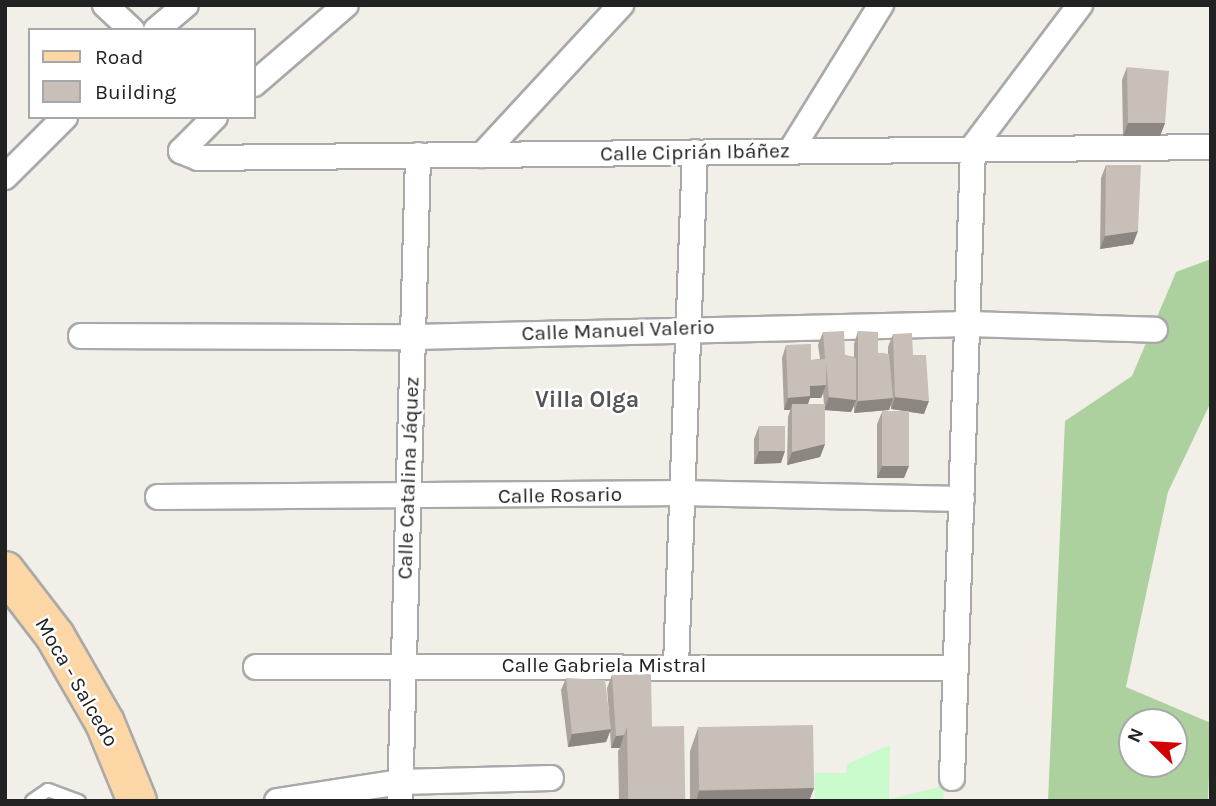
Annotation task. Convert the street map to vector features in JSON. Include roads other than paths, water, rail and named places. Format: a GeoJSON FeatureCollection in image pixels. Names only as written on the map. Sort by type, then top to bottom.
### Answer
{"type":"FeatureCollection","features":[{"type":"Feature","properties":{"kind":"main road","name":"Moca - Salcedo"},"geometry":{"type":"LineString","coordinates":[[5,571],[55,636],[99,712],[137,801]]}},
{"type":"Feature","properties":{"kind":"street"},"geometry":{"type":"LineString","coordinates":[[105,5],[130,28]]}},
{"type":"Feature","properties":{"kind":"street"},"geometry":{"type":"LineString","coordinates":[[158,28],[186,5]]}},
{"type":"Feature","properties":{"kind":"street"},"geometry":{"type":"LineString","coordinates":[[256,82],[346,5]]}},
{"type":"Feature","properties":{"kind":"street"},"geometry":{"type":"LineString","coordinates":[[482,155],[621,5]]}},
{"type":"Feature","properties":{"kind":"street"},"geometry":{"type":"LineString","coordinates":[[791,150],[881,5]]}},
{"type":"Feature","properties":{"kind":"street"},"geometry":{"type":"LineString","coordinates":[[952,778],[952,668],[962,499],[973,147],[1080,5]]}},
{"type":"Feature","properties":{"kind":"street"},"geometry":{"type":"LineString","coordinates":[[5,177],[63,119]]}},
{"type":"Feature","properties":{"kind":"street","name":"Calle Ciprián Ibáñez"},"geometry":{"type":"LineString","coordinates":[[213,119],[181,151],[198,158],[973,147],[1211,147]]}},
{"type":"Feature","properties":{"kind":"street"},"geometry":{"type":"LineString","coordinates":[[676,665],[695,152]]}},
{"type":"Feature","properties":{"kind":"street","name":"Calle Catalina Jáquez"},"geometry":{"type":"LineString","coordinates":[[400,791],[418,155]]}},
{"type":"Feature","properties":{"kind":"street","name":"Calle Manuel Valerio"},"geometry":{"type":"LineString","coordinates":[[81,336],[414,337],[688,326],[969,324],[1155,330]]}},
{"type":"Feature","properties":{"kind":"street","name":"Calle Rosario"},"geometry":{"type":"LineString","coordinates":[[158,497],[681,493],[962,499]]}},
{"type":"Feature","properties":{"kind":"street","name":"Calle Gabriela Mistral"},"geometry":{"type":"LineString","coordinates":[[256,667],[402,664],[952,668]]}},
{"type":"Feature","properties":{"kind":"street"},"geometry":{"type":"LineString","coordinates":[[277,801],[551,778]]}},
{"type":"Feature","properties":{"kind":"lane"},"geometry":{"type":"LineString","coordinates":[[32,801],[48,790],[79,801]]}},
{"type":"Feature","properties":{"kind":"district","name":"Villa Olga"},"geometry":{"type":"Point","coordinates":[587,400]}}]}
